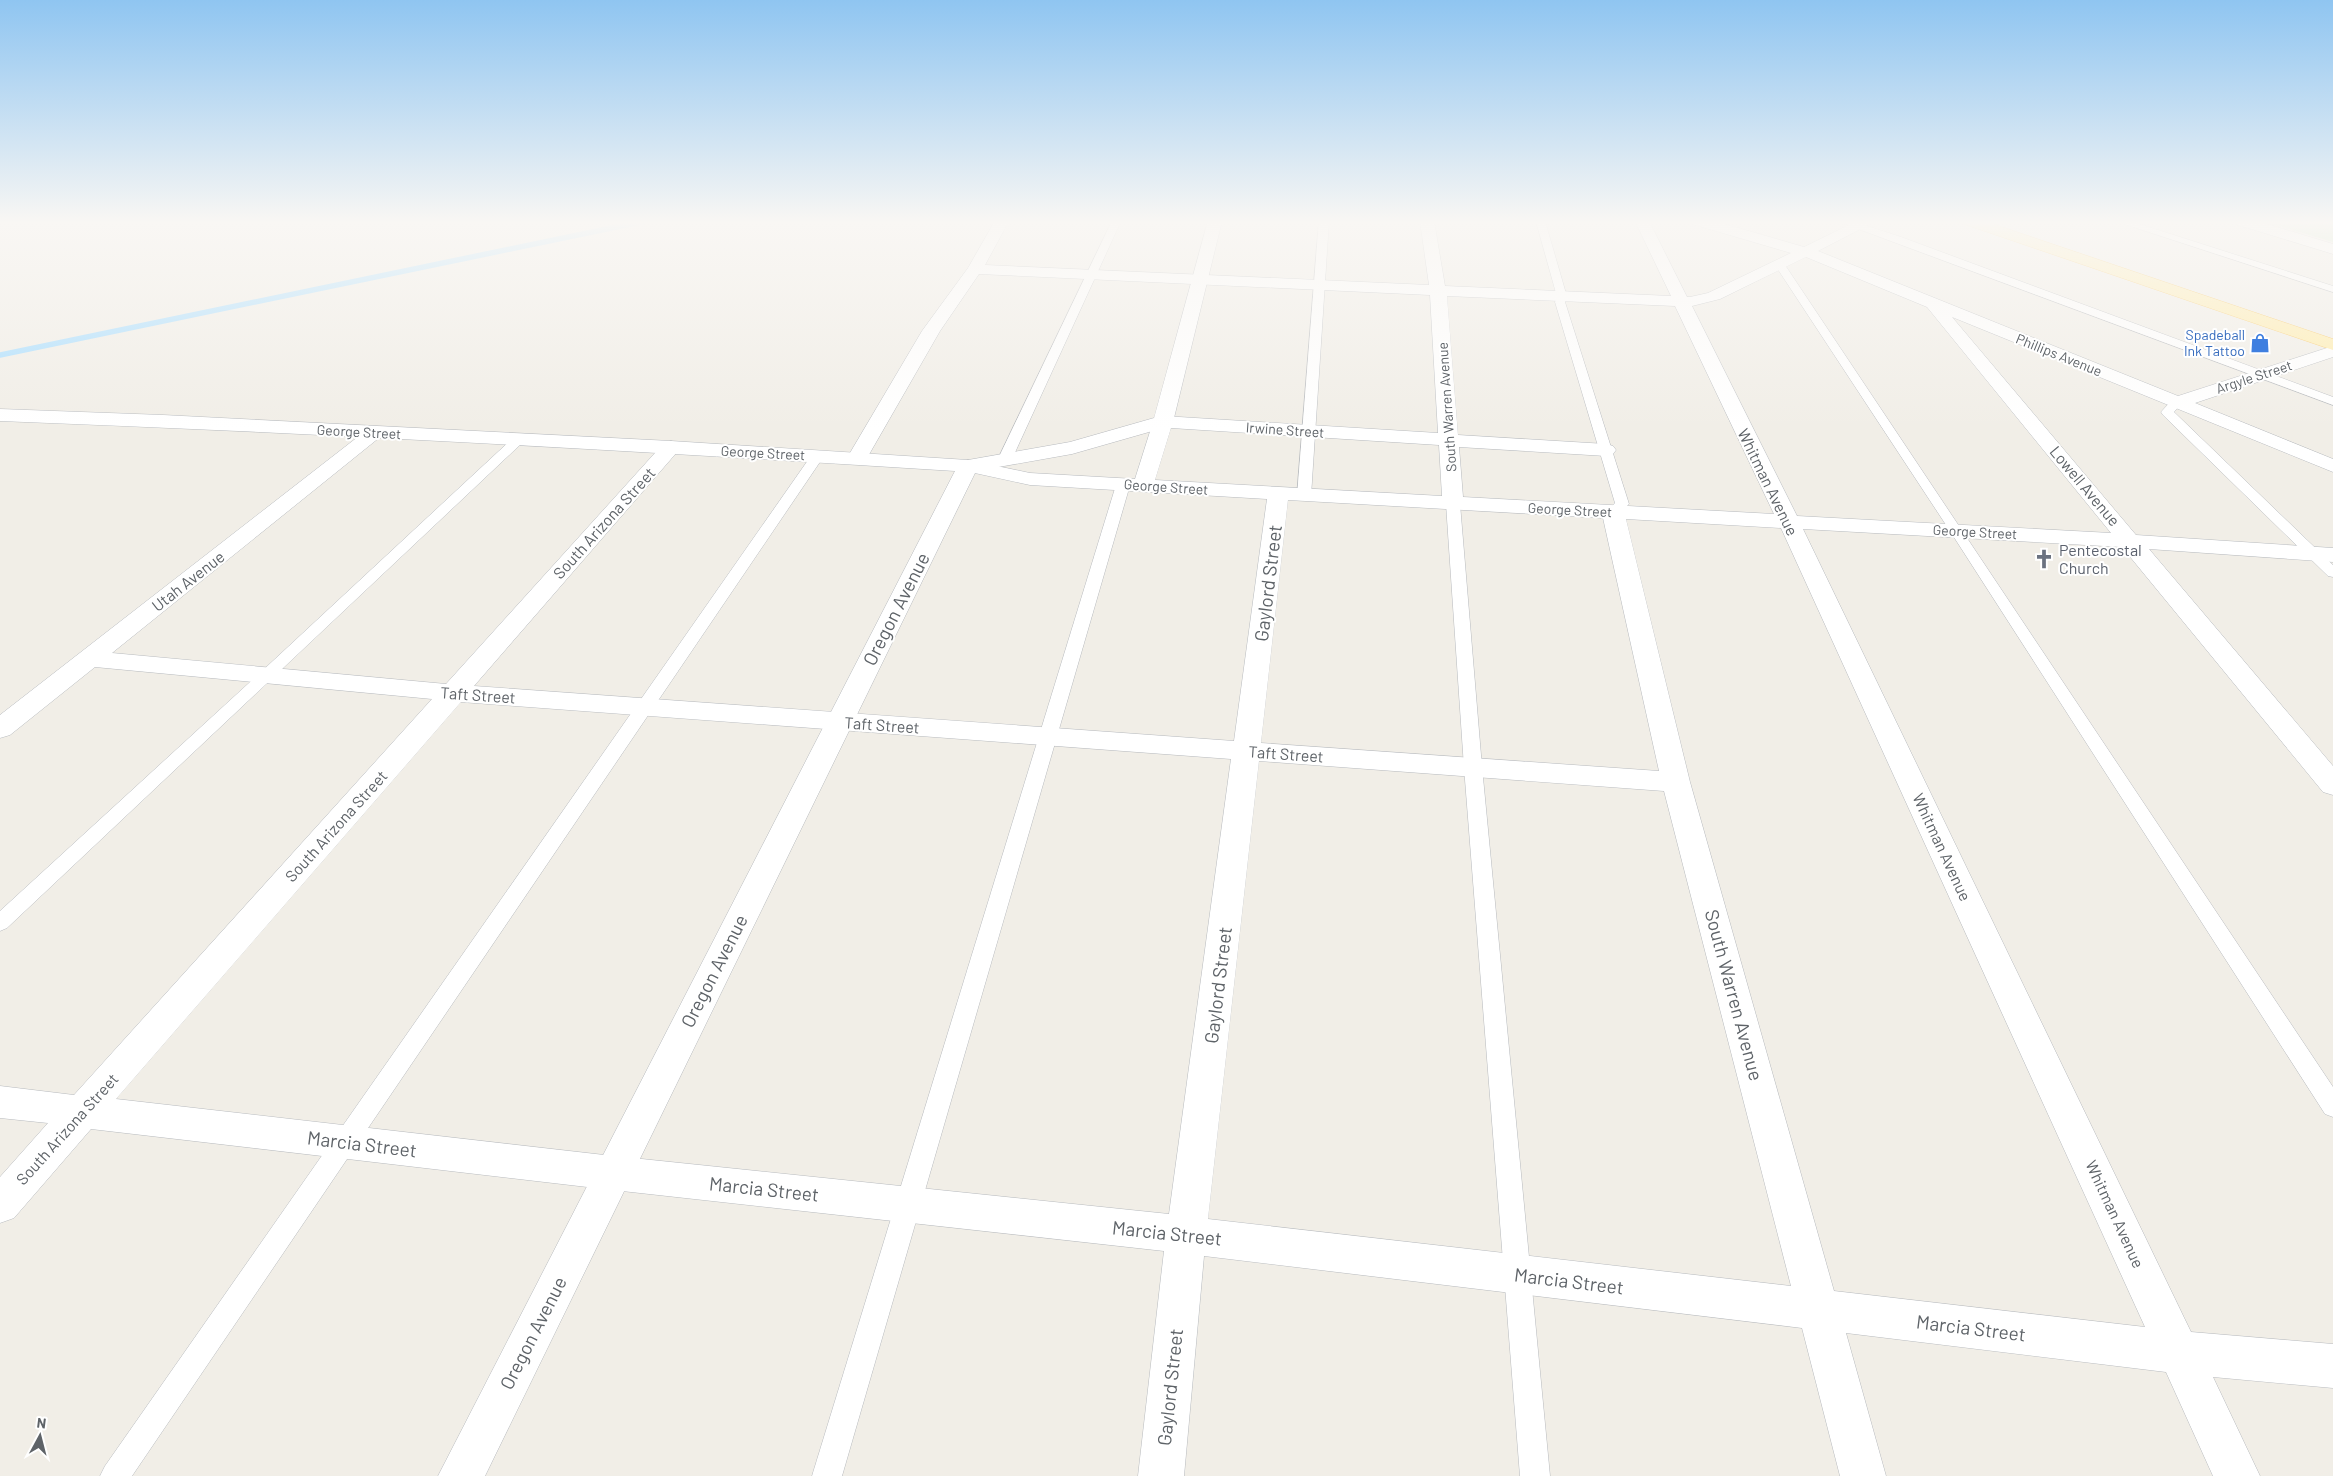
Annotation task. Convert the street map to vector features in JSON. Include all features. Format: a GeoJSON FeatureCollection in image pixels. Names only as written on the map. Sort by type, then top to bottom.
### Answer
{"type":"FeatureCollection","features":[{"type":"Feature","properties":{"kind":"main road"},"geometry":{"type":"LineString","coordinates":[[2171,290],[2333,345]]}},
{"type":"Feature","properties":{"kind":"main road"},"geometry":{"type":"LineString","coordinates":[[2197,290],[2333,336]]}},
{"type":"Feature","properties":{"kind":"street"},"geometry":{"type":"LineString","coordinates":[[857,458],[931,331],[960,290]]}},
{"type":"Feature","properties":{"kind":"street"},"geometry":{"type":"LineString","coordinates":[[1133,485],[1162,422],[1195,290]]}},
{"type":"Feature","properties":{"kind":"street"},"geometry":{"type":"LineString","coordinates":[[1412,290],[1680,302],[1702,300],[1727,290]]}},
{"type":"Feature","properties":{"kind":"street","name":"Whitman Avenue"},"geometry":{"type":"LineString","coordinates":[[1674,290],[1788,520],[2237,1476]]}},
{"type":"Feature","properties":{"kind":"street","name":"Phillips Avenue"},"geometry":{"type":"LineString","coordinates":[[1898,290],[2333,466]]}},
{"type":"Feature","properties":{"kind":"street","name":"South Warren Avenue"},"geometry":{"type":"LineString","coordinates":[[1438,291],[1453,504]]}},
{"type":"Feature","properties":{"kind":"street","name":"Lowell Avenue"},"geometry":{"type":"LineString","coordinates":[[1932,304],[2333,785]]}},
{"type":"Feature","properties":{"kind":"street","name":"Argyle Street"},"geometry":{"type":"LineString","coordinates":[[2176,403],[2333,352]]}},
{"type":"Feature","properties":{"kind":"street","name":"George Street"},"geometry":{"type":"LineString","coordinates":[[0,415],[163,421],[857,458],[968,466],[1030,479],[1453,504],[1788,520],[2130,540],[2323,555]]}},
{"type":"Feature","properties":{"kind":"street","name":"Irwine Street"},"geometry":{"type":"LineString","coordinates":[[968,466],[1072,448],[1162,422],[1606,450]]}},
{"type":"Feature","properties":{"kind":"street","name":"Utah Avenue"},"geometry":{"type":"LineString","coordinates":[[0,729],[375,433]]}},
{"type":"Feature","properties":{"kind":"street","name":"South Arizona Street"},"geometry":{"type":"LineString","coordinates":[[0,1204],[671,447]]}},
{"type":"Feature","properties":{"kind":"street","name":"Oregon Avenue"},"geometry":{"type":"LineString","coordinates":[[461,1476],[968,466]]}},
{"type":"Feature","properties":{"kind":"street","name":"Gaylord Street"},"geometry":{"type":"LineString","coordinates":[[1161,1476],[1186,1235],[1248,751],[1291,495]]}},
{"type":"Feature","properties":{"kind":"street","name":"South Warren Avenue"},"geometry":{"type":"LineString","coordinates":[[1613,512],[1676,782],[1820,1310],[1863,1476]]}},
{"type":"Feature","properties":{"kind":"street","name":"Taft Street"},"geometry":{"type":"LineString","coordinates":[[89,659],[453,693],[1676,782]]}},
{"type":"Feature","properties":{"kind":"street","name":"Marcia Street"},"geometry":{"type":"LineString","coordinates":[[0,1102],[613,1173],[1186,1235],[2180,1352],[2333,1366]]}},
{"type":"Feature","properties":{"kind":"lane"},"geometry":{"type":"LineString","coordinates":[[1005,459],[1085,290]]}},
{"type":"Feature","properties":{"kind":"lane"},"geometry":{"type":"LineString","coordinates":[[1291,495],[1308,432],[1320,290]]}},
{"type":"Feature","properties":{"kind":"lane"},"geometry":{"type":"LineString","coordinates":[[1560,290],[1562,297],[1560,302],[1622,504],[1613,512]]}},
{"type":"Feature","properties":{"kind":"lane"},"geometry":{"type":"LineString","coordinates":[[1797,290],[1957,530],[2333,1107]]}},
{"type":"Feature","properties":{"kind":"lane"},"geometry":{"type":"LineString","coordinates":[[2038,290],[2333,401]]}},
{"type":"Feature","properties":{"kind":"lane"},"geometry":{"type":"LineString","coordinates":[[2176,403],[2167,412],[2323,555],[2333,573]]}},
{"type":"Feature","properties":{"kind":"lane"},"geometry":{"type":"LineString","coordinates":[[0,923],[518,440]]}},
{"type":"Feature","properties":{"kind":"lane"},"geometry":{"type":"LineString","coordinates":[[115,1476],[818,456]]}},
{"type":"Feature","properties":{"kind":"lane"},"geometry":{"type":"LineString","coordinates":[[827,1476],[1047,737],[1133,485]]}},
{"type":"Feature","properties":{"kind":"lane"},"geometry":{"type":"LineString","coordinates":[[1453,504],[1473,767],[1536,1476]]}},
{"type":"Feature","properties":{"kind":"waterway"},"geometry":{"type":"LineString","coordinates":[[0,355],[313,290]]}},
{"type":"Feature","properties":{"kind":"place","name":"Spadeball Ink Tattoo"},"geometry":{"type":"Point","coordinates":[2260,343]}},
{"type":"Feature","properties":{"kind":"place","name":"Pentecostal Church"},"geometry":{"type":"Point","coordinates":[2044,559]}}]}
